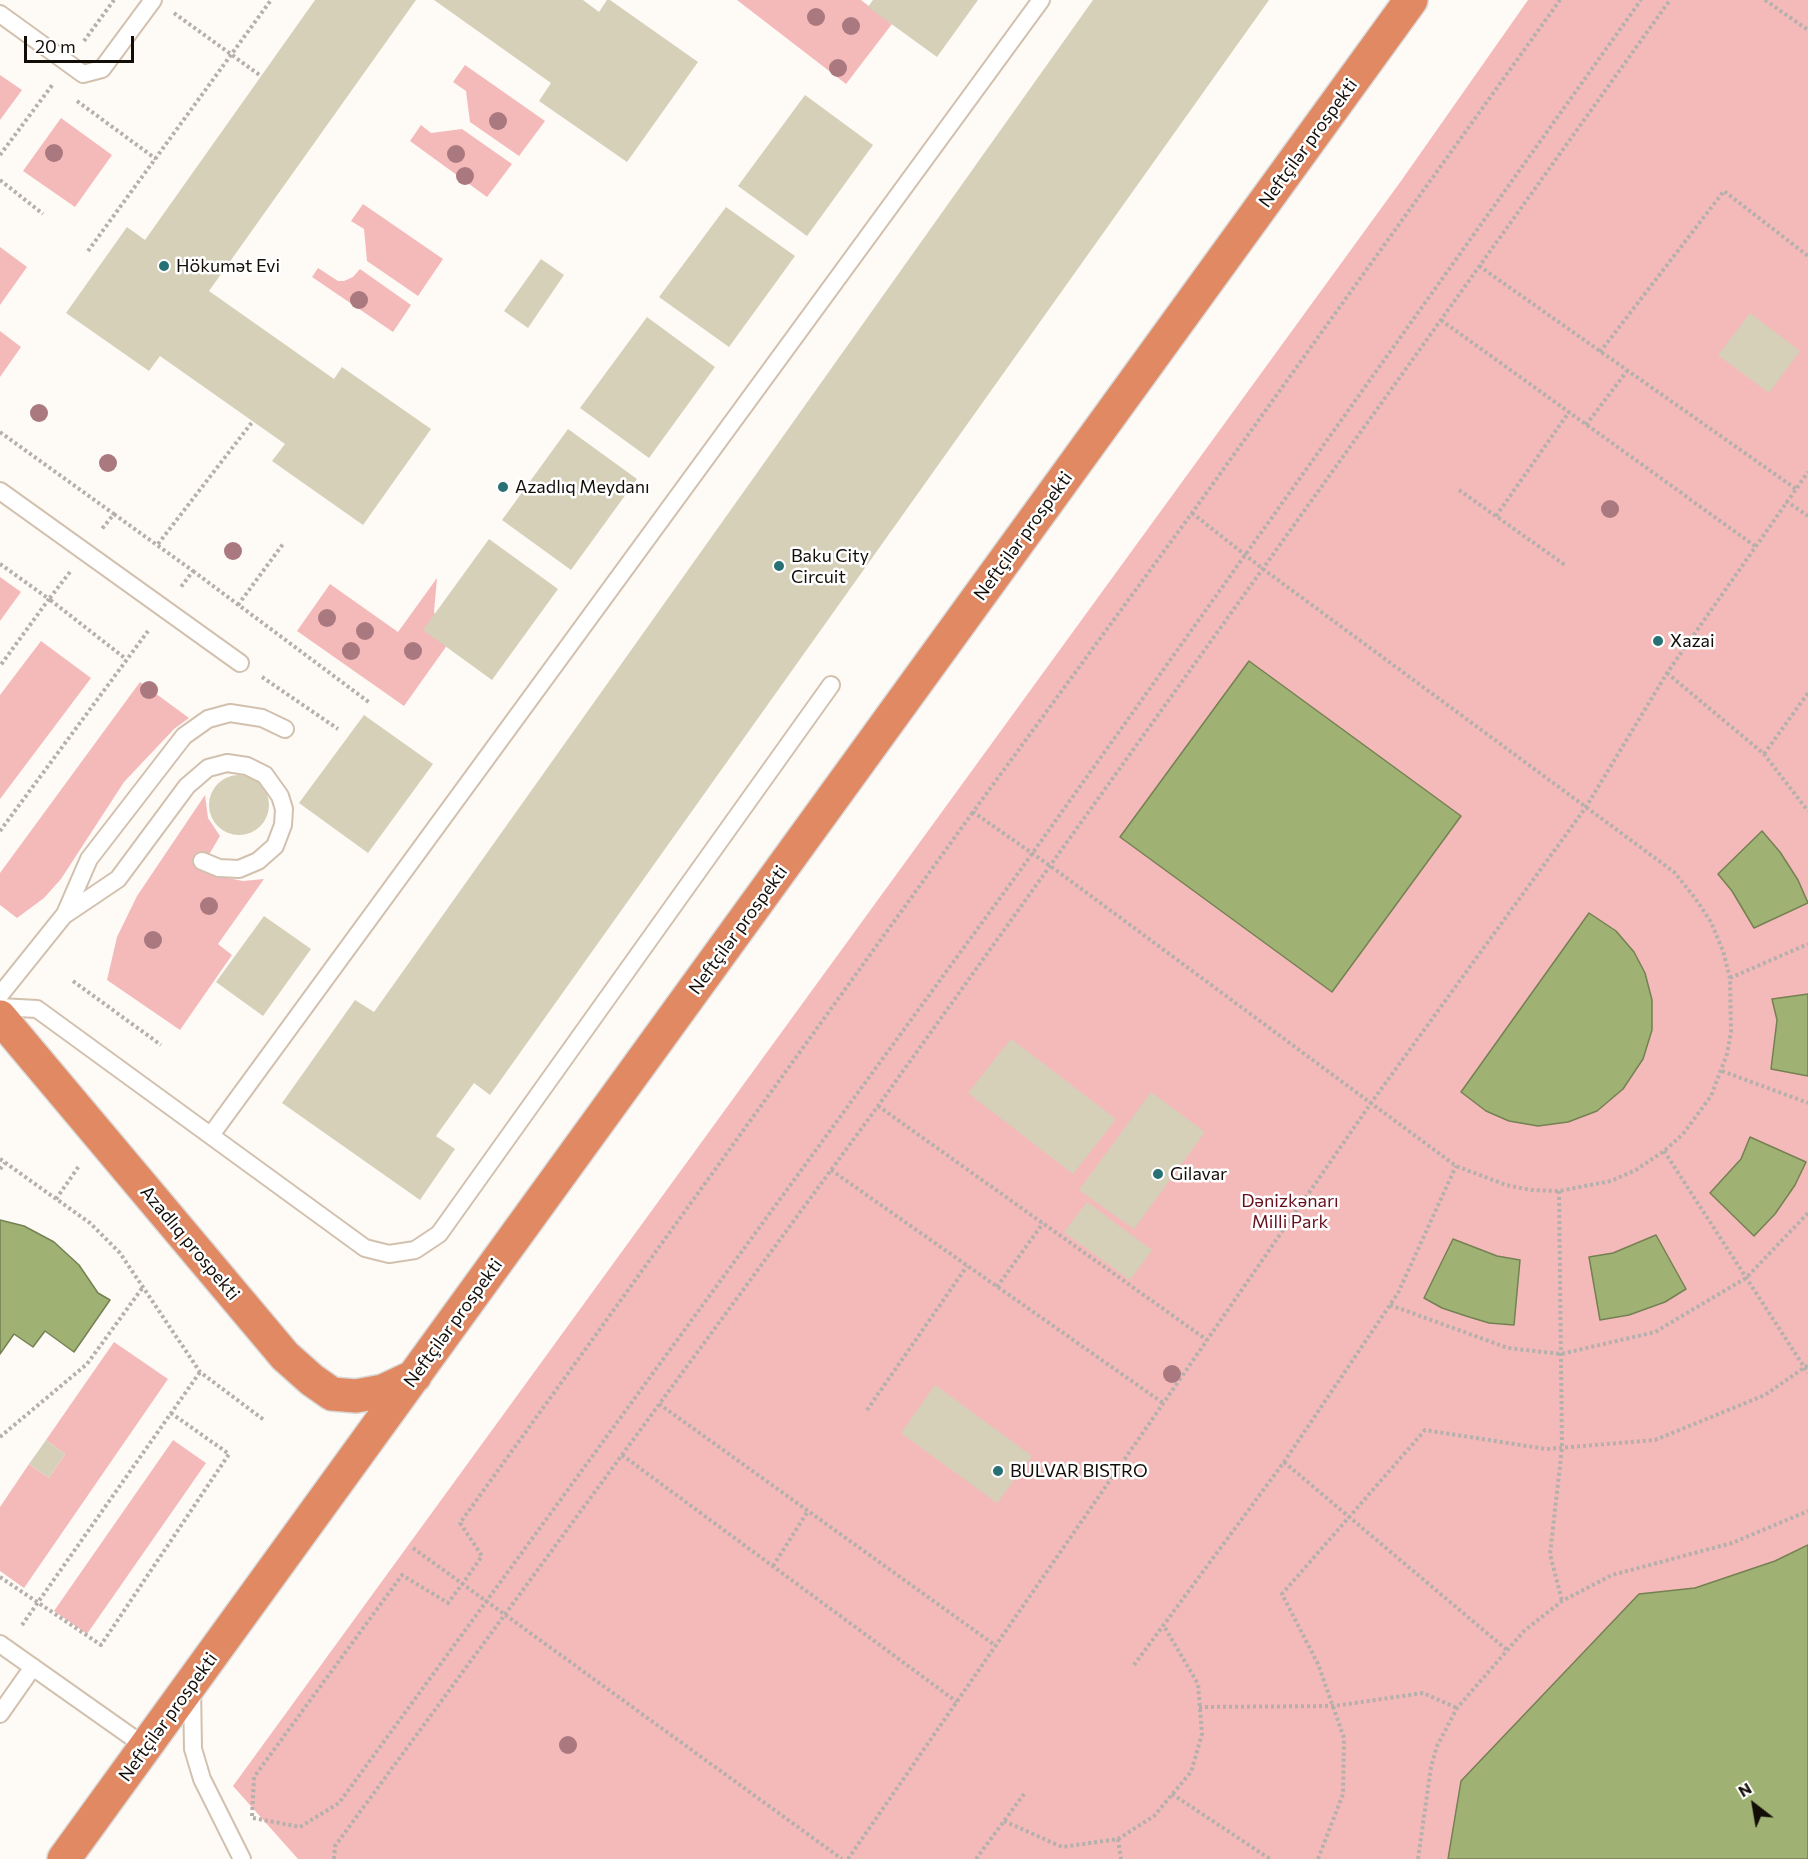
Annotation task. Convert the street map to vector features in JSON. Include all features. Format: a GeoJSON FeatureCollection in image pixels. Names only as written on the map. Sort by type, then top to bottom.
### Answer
{"type":"FeatureCollection","features":[{"type":"Feature","properties":{"kind":"highway","name":"Neftçilər prospekti"},"geometry":{"type":"LineString","coordinates":[[64,1859],[1411,0]]}},
{"type":"Feature","properties":{"kind":"highway","name":"Azadlıq prospekti"},"geometry":{"type":"LineString","coordinates":[[0,1017],[285,1356],[312,1380],[332,1394],[356,1396],[382,1390],[415,1376]]}},
{"type":"Feature","properties":{"kind":"lane"},"geometry":{"type":"LineString","coordinates":[[211,1135],[1041,0]]}},
{"type":"Feature","properties":{"kind":"lane"},"geometry":{"type":"LineString","coordinates":[[0,14],[82,74],[102,69],[159,3]]}},
{"type":"Feature","properties":{"kind":"lane"},"geometry":{"type":"LineString","coordinates":[[0,491],[240,663]]}},
{"type":"Feature","properties":{"kind":"lane"},"geometry":{"type":"LineString","coordinates":[[0,1007],[37,1009],[365,1248],[383,1253],[402,1254],[429,1244],[439,1234],[831,685]]}},
{"type":"Feature","properties":{"kind":"lane"},"geometry":{"type":"LineString","coordinates":[[0,995],[65,914],[89,859],[184,736],[208,719],[230,713],[262,718],[285,729]]}},
{"type":"Feature","properties":{"kind":"lane"},"geometry":{"type":"LineString","coordinates":[[65,914],[118,879],[187,786],[208,768],[227,763],[248,766],[265,776],[280,796],[284,809],[283,825],[275,846],[258,861],[239,869],[219,868],[202,861]]}},
{"type":"Feature","properties":{"kind":"lane"},"geometry":{"type":"LineString","coordinates":[[3,1646],[147,1747]]}},
{"type":"Feature","properties":{"kind":"lane"},"geometry":{"type":"LineString","coordinates":[[0,1714],[33,1667]]}},
{"type":"Feature","properties":{"kind":"lane"},"geometry":{"type":"LineString","coordinates":[[192,1683],[193,1749],[202,1779],[242,1859]]}},
{"type":"Feature","properties":{"kind":"path"},"geometry":{"type":"LineString","coordinates":[[88,251],[271,0]]}},
{"type":"Feature","properties":{"kind":"path"},"geometry":{"type":"LineString","coordinates":[[1560,0],[1192,513],[972,812],[460,1523],[482,1556],[463,1583],[448,1603],[402,1575],[255,1778],[252,1817],[300,1827],[339,1803],[1032,854],[1641,0]]}},
{"type":"Feature","properties":{"kind":"path"},"geometry":{"type":"LineString","coordinates":[[334,1859],[335,1846],[878,1106],[1670,0]]}},
{"type":"Feature","properties":{"kind":"path"},"geometry":{"type":"LineString","coordinates":[[1765,0],[1808,30]]}},
{"type":"Feature","properties":{"kind":"path"},"geometry":{"type":"LineString","coordinates":[[159,3],[261,76]]}},
{"type":"Feature","properties":{"kind":"path"},"geometry":{"type":"LineString","coordinates":[[53,83],[62,90]]}},
{"type":"Feature","properties":{"kind":"path"},"geometry":{"type":"LineString","coordinates":[[71,96],[156,159]]}},
{"type":"Feature","properties":{"kind":"path"},"geometry":{"type":"LineString","coordinates":[[0,180],[43,214]]}},
{"type":"Feature","properties":{"kind":"path"},"geometry":{"type":"LineString","coordinates":[[1600,352],[1724,191],[1808,256]]}},
{"type":"Feature","properties":{"kind":"path"},"geometry":{"type":"LineString","coordinates":[[1479,266],[1796,489]]}},
{"type":"Feature","properties":{"kind":"path"},"geometry":{"type":"LineString","coordinates":[[1441,320],[1755,546]]}},
{"type":"Feature","properties":{"kind":"path"},"geometry":{"type":"LineString","coordinates":[[1586,425],[1627,370]]}},
{"type":"Feature","properties":{"kind":"path"},"geometry":{"type":"LineString","coordinates":[[1496,516],[1569,412]]}},
{"type":"Feature","properties":{"kind":"path"},"geometry":{"type":"LineString","coordinates":[[158,544],[253,421]]}},
{"type":"Feature","properties":{"kind":"path"},"geometry":{"type":"LineString","coordinates":[[848,1859],[1371,1102],[1586,807],[1667,674],[1808,472]]}},
{"type":"Feature","properties":{"kind":"path"},"geometry":{"type":"LineString","coordinates":[[1459,490],[1565,566]]}},
{"type":"Feature","properties":{"kind":"path"},"geometry":{"type":"LineString","coordinates":[[1786,501],[1808,516]]}},
{"type":"Feature","properties":{"kind":"path"},"geometry":{"type":"LineString","coordinates":[[972,812],[1049,866],[1456,1166],[1506,1185],[1531,1190],[1559,1191],[1611,1181],[1636,1170],[1664,1151],[1697,1117],[1722,1071],[1731,1032],[1730,978],[1723,951],[1711,922],[1674,872],[1263,569],[1192,513]]}},
{"type":"Feature","properties":{"kind":"path"},"geometry":{"type":"LineString","coordinates":[[114,514],[158,544],[370,703]]}},
{"type":"Feature","properties":{"kind":"path"},"geometry":{"type":"LineString","coordinates":[[238,605],[284,544]]}},
{"type":"Feature","properties":{"kind":"path"},"geometry":{"type":"LineString","coordinates":[[0,564],[126,659]]}},
{"type":"Feature","properties":{"kind":"path"},"geometry":{"type":"LineString","coordinates":[[0,831],[193,571]]}},
{"type":"Feature","properties":{"kind":"path"},"geometry":{"type":"LineString","coordinates":[[0,666],[49,599]]}},
{"type":"Feature","properties":{"kind":"path"},"geometry":{"type":"LineString","coordinates":[[240,663],[338,729]]}},
{"type":"Feature","properties":{"kind":"path"},"geometry":{"type":"LineString","coordinates":[[1667,674],[1764,754],[1808,811]]}},
{"type":"Feature","properties":{"kind":"path"},"geometry":{"type":"LineString","coordinates":[[1764,754],[1808,693]]}},
{"type":"Feature","properties":{"kind":"path"},"geometry":{"type":"LineString","coordinates":[[1730,978],[1808,944]]}},
{"type":"Feature","properties":{"kind":"path"},"geometry":{"type":"LineString","coordinates":[[73,981],[160,1045]]}},
{"type":"Feature","properties":{"kind":"path"},"geometry":{"type":"LineString","coordinates":[[1722,1071],[1808,1102]]}},
{"type":"Feature","properties":{"kind":"path"},"geometry":{"type":"LineString","coordinates":[[878,1106],[1207,1340]]}},
{"type":"Feature","properties":{"kind":"path"},"geometry":{"type":"LineString","coordinates":[[1664,1151],[1806,1366],[1808,1373]]}},
{"type":"Feature","properties":{"kind":"path"},"geometry":{"type":"LineString","coordinates":[[0,1159],[90,1223],[120,1253],[200,1372],[264,1420]]}},
{"type":"Feature","properties":{"kind":"path"},"geometry":{"type":"LineString","coordinates":[[56,1199],[83,1160]]}},
{"type":"Feature","properties":{"kind":"path"},"geometry":{"type":"LineString","coordinates":[[0,1169],[5,1162]]}},
{"type":"Feature","properties":{"kind":"path"},"geometry":{"type":"LineString","coordinates":[[1134,1665],[1284,1462],[1398,1293],[1456,1166]]}},
{"type":"Feature","properties":{"kind":"path"},"geometry":{"type":"LineString","coordinates":[[831,1170],[1163,1403]]}},
{"type":"Feature","properties":{"kind":"path"},"geometry":{"type":"LineString","coordinates":[[1559,1191],[1562,1448],[1550,1554],[1562,1601]]}},
{"type":"Feature","properties":{"kind":"path"},"geometry":{"type":"LineString","coordinates":[[1390,1305],[1508,1348],[1561,1354],[1655,1332],[1746,1278],[1808,1213]]}},
{"type":"Feature","properties":{"kind":"path"},"geometry":{"type":"LineString","coordinates":[[997,1287],[1043,1223]]}},
{"type":"Feature","properties":{"kind":"path"},"geometry":{"type":"LineString","coordinates":[[867,1410],[967,1266]]}},
{"type":"Feature","properties":{"kind":"path"},"geometry":{"type":"LineString","coordinates":[[0,1437],[87,1365],[143,1287]]}},
{"type":"Feature","properties":{"kind":"path"},"geometry":{"type":"LineString","coordinates":[[1318,1859],[1343,1794],[1344,1738],[1318,1664],[1282,1594],[1425,1430],[1546,1449],[1655,1440],[1766,1395],[1806,1366]]}},
{"type":"Feature","properties":{"kind":"path"},"geometry":{"type":"LineString","coordinates":[[3,1646],[39,1603],[200,1372]]}},
{"type":"Feature","properties":{"kind":"path"},"geometry":{"type":"LineString","coordinates":[[659,1404],[996,1646]]}},
{"type":"Feature","properties":{"kind":"path"},"geometry":{"type":"LineString","coordinates":[[0,1577],[101,1645],[229,1454],[171,1413]]}},
{"type":"Feature","properties":{"kind":"path"},"geometry":{"type":"LineString","coordinates":[[622,1455],[957,1702]]}},
{"type":"Feature","properties":{"kind":"path"},"geometry":{"type":"LineString","coordinates":[[1284,1462],[1507,1650]]}},
{"type":"Feature","properties":{"kind":"path"},"geometry":{"type":"LineString","coordinates":[[773,1566],[808,1511]]}},
{"type":"Feature","properties":{"kind":"path"},"geometry":{"type":"LineString","coordinates":[[1418,1859],[1431,1767],[1437,1746],[1457,1708],[1524,1631],[1562,1601],[1611,1575],[1732,1543],[1808,1511]]}},
{"type":"Feature","properties":{"kind":"path"},"geometry":{"type":"LineString","coordinates":[[413,1548],[842,1859]]}},
{"type":"Feature","properties":{"kind":"path"},"geometry":{"type":"LineString","coordinates":[[1004,1821],[1062,1847],[1118,1839],[1154,1816],[1191,1772],[1202,1734],[1198,1684],[1164,1626]]}},
{"type":"Feature","properties":{"kind":"path"},"geometry":{"type":"LineString","coordinates":[[1199,1707],[1334,1706],[1423,1693],[1457,1708]]}},
{"type":"Feature","properties":{"kind":"path"},"geometry":{"type":"LineString","coordinates":[[976,1859],[1024,1794]]}},
{"type":"Feature","properties":{"kind":"path"},"geometry":{"type":"LineString","coordinates":[[1172,1794],[1270,1859]]}},
{"type":"Feature","properties":{"kind":"path"},"geometry":{"type":"LineString","coordinates":[[1118,1839],[1121,1859]]}},
{"type":"Feature","properties":{"kind":"green space"},"geometry":{"type":"Polygon","coordinates":[[[737,0],[861,0],[892,24],[846,84],[737,0]]]}},
{"type":"Feature","properties":{"kind":"green space","name":"Dənizkənarı Milli Park"},"geometry":{"type":"Polygon","coordinates":[[[1528,0],[1808,0],[1808,1545],[1776,1561],[1695,1588],[1639,1594],[1461,1781],[1448,1859],[298,1859],[233,1786],[1401,181],[1528,0]]]}},
{"type":"Feature","properties":{"kind":"green space"},"geometry":{"type":"Polygon","coordinates":[[[465,65],[545,121],[519,156],[470,122],[466,91],[453,82],[465,65]]]}},
{"type":"Feature","properties":{"kind":"green space"},"geometry":{"type":"Polygon","coordinates":[[[0,75],[22,90],[0,120],[0,75]]]}},
{"type":"Feature","properties":{"kind":"green space"},"geometry":{"type":"Polygon","coordinates":[[[61,118],[112,155],[75,207],[23,171],[61,118]]]}},
{"type":"Feature","properties":{"kind":"green space"},"geometry":{"type":"Polygon","coordinates":[[[421,125],[431,133],[462,129],[512,164],[487,197],[410,141],[421,125]]]}},
{"type":"Feature","properties":{"kind":"green space"},"geometry":{"type":"Polygon","coordinates":[[[363,204],[443,259],[418,296],[367,261],[364,229],[351,221],[363,204]]]}},
{"type":"Feature","properties":{"kind":"green space"},"geometry":{"type":"Polygon","coordinates":[[[0,247],[27,267],[0,305],[0,247]]]}},
{"type":"Feature","properties":{"kind":"green space"},"geometry":{"type":"Polygon","coordinates":[[[318,268],[338,281],[353,277],[360,269],[411,305],[393,332],[312,277],[318,268]]]}},
{"type":"Feature","properties":{"kind":"green space"},"geometry":{"type":"Polygon","coordinates":[[[0,331],[21,347],[0,377],[0,331]]]}},
{"type":"Feature","properties":{"kind":"green space"},"geometry":{"type":"Polygon","coordinates":[[[0,577],[21,592],[0,621],[0,577]]]}},
{"type":"Feature","properties":{"kind":"green space"},"geometry":{"type":"Polygon","coordinates":[[[437,578],[434,612],[448,644],[404,706],[297,631],[330,584],[398,632],[437,578]]]}},
{"type":"Feature","properties":{"kind":"green space"},"geometry":{"type":"Polygon","coordinates":[[[41,641],[91,678],[0,799],[0,695],[41,641]]]}},
{"type":"Feature","properties":{"kind":"green space"},"geometry":{"type":"Polygon","coordinates":[[[140,682],[189,718],[174,729],[124,782],[61,879],[44,898],[17,918],[0,905],[0,873],[140,682]]]}},
{"type":"Feature","properties":{"kind":"green space"},"geometry":{"type":"Polygon","coordinates":[[[205,795],[208,818],[220,836],[204,863],[228,878],[243,881],[264,879],[218,944],[232,955],[180,1030],[107,980],[117,937],[137,896],[205,795]]]}},
{"type":"Feature","properties":{"kind":"green space"},"geometry":{"type":"Polygon","coordinates":[[[114,1342],[168,1379],[24,1588],[0,1571],[0,1507],[29,1464],[49,1478],[65,1454],[46,1440],[114,1342]]]}},
{"type":"Feature","properties":{"kind":"green space"},"geometry":{"type":"Polygon","coordinates":[[[173,1440],[206,1463],[87,1634],[54,1611],[173,1440]]]}},
{"type":"Feature","properties":{"kind":"shaded area"},"geometry":{"type":"Polygon","coordinates":[[[1249,661],[1461,816],[1332,992],[1120,837],[1249,661]]]}},
{"type":"Feature","properties":{"kind":"shaded area"},"geometry":{"type":"Polygon","coordinates":[[[1762,831],[1780,852],[1798,880],[1808,903],[1754,928],[1732,891],[1718,874],[1762,831]]]}},
{"type":"Feature","properties":{"kind":"shaded area"},"geometry":{"type":"Polygon","coordinates":[[[1589,913],[1616,931],[1634,952],[1645,973],[1652,1000],[1652,1030],[1643,1059],[1623,1089],[1597,1111],[1568,1122],[1538,1126],[1509,1121],[1486,1111],[1461,1092],[1589,913]]]}},
{"type":"Feature","properties":{"kind":"shaded area"},"geometry":{"type":"Polygon","coordinates":[[[1808,994],[1808,1076],[1771,1069],[1777,1020],[1772,999],[1808,994]]]}},
{"type":"Feature","properties":{"kind":"shaded area"},"geometry":{"type":"Polygon","coordinates":[[[1750,1137],[1806,1162],[1795,1185],[1775,1214],[1754,1236],[1710,1193],[1741,1159],[1750,1137]]]}},
{"type":"Feature","properties":{"kind":"shaded area"},"geometry":{"type":"Polygon","coordinates":[[[0,1220],[24,1226],[54,1242],[79,1265],[98,1293],[110,1300],[74,1352],[45,1331],[33,1347],[14,1334],[0,1354],[0,1220]]]}},
{"type":"Feature","properties":{"kind":"shaded area"},"geometry":{"type":"Polygon","coordinates":[[[1656,1235],[1686,1289],[1665,1302],[1629,1315],[1600,1320],[1589,1257],[1613,1253],[1656,1235]]]}},
{"type":"Feature","properties":{"kind":"shaded area"},"geometry":{"type":"Polygon","coordinates":[[[1453,1239],[1497,1256],[1520,1260],[1514,1325],[1489,1323],[1442,1308],[1424,1298],[1453,1239]]]}},
{"type":"Feature","properties":{"kind":"shaded area"},"geometry":{"type":"Polygon","coordinates":[[[1808,1545],[1808,1859],[1448,1859],[1461,1781],[1639,1594],[1695,1588],[1775,1561],[1808,1545]]]}},
{"type":"Feature","properties":{"kind":"building","name":"Hökumət Evi"},"geometry":{"type":"Polygon","coordinates":[[[315,0],[416,0],[209,291],[334,379],[342,367],[431,429],[363,525],[272,461],[285,444],[160,356],[149,371],[66,313],[127,227],[145,240],[315,0]]]}},
{"type":"Feature","properties":{"kind":"building"},"geometry":{"type":"Polygon","coordinates":[[[434,0],[583,0],[599,12],[607,0],[610,0],[698,62],[627,162],[539,101],[551,83],[434,0]]]}},
{"type":"Feature","properties":{"kind":"building"},"geometry":{"type":"Polygon","coordinates":[[[873,0],[978,0],[937,57],[868,7],[873,0]]]}},
{"type":"Feature","properties":{"kind":"building","name":"Baku City Circuit"},"geometry":{"type":"Polygon","coordinates":[[[1093,0],[1269,0],[490,1095],[474,1083],[436,1136],[455,1149],[420,1200],[282,1103],[355,1000],[374,1012],[1093,0]]]}},
{"type":"Feature","properties":{"kind":"building"},"geometry":{"type":"Polygon","coordinates":[[[805,95],[873,145],[807,236],[738,186],[805,95]]]}},
{"type":"Feature","properties":{"kind":"building"},"geometry":{"type":"Polygon","coordinates":[[[726,207],[795,256],[729,347],[659,297],[726,207]]]}},
{"type":"Feature","properties":{"kind":"building"},"geometry":{"type":"Polygon","coordinates":[[[541,259],[564,275],[528,328],[504,311],[541,259]]]}},
{"type":"Feature","properties":{"kind":"building"},"geometry":{"type":"Polygon","coordinates":[[[1750,313],[1800,351],[1769,393],[1718,355],[1750,313]]]}},
{"type":"Feature","properties":{"kind":"building"},"geometry":{"type":"Polygon","coordinates":[[[647,317],[715,367],[649,458],[580,408],[647,317]]]}},
{"type":"Feature","properties":{"kind":"building"},"geometry":{"type":"Polygon","coordinates":[[[568,429],[637,479],[571,570],[502,520],[568,429]]]}},
{"type":"Feature","properties":{"kind":"building"},"geometry":{"type":"Polygon","coordinates":[[[489,539],[558,589],[492,680],[423,630],[489,539]]]}},
{"type":"Feature","properties":{"kind":"building"},"geometry":{"type":"Polygon","coordinates":[[[364,715],[433,764],[368,853],[299,803],[364,715]]]}},
{"type":"Feature","properties":{"kind":"building"},"geometry":{"type":"Polygon","coordinates":[[[239,775],[256,780],[264,788],[269,805],[264,822],[256,830],[239,835],[222,830],[214,822],[209,805],[214,788],[222,780],[239,775]]]}},
{"type":"Feature","properties":{"kind":"building"},"geometry":{"type":"Polygon","coordinates":[[[264,916],[311,949],[263,1016],[216,982],[264,916]]]}},
{"type":"Feature","properties":{"kind":"building"},"geometry":{"type":"Polygon","coordinates":[[[1011,1039],[1116,1119],[1073,1174],[968,1093],[1011,1039]]]}},
{"type":"Feature","properties":{"kind":"building"},"geometry":{"type":"Polygon","coordinates":[[[1151,1092],[1205,1132],[1134,1229],[1079,1190],[1151,1092]]]}},
{"type":"Feature","properties":{"kind":"building"},"geometry":{"type":"Polygon","coordinates":[[[1087,1202],[1152,1250],[1130,1280],[1064,1232],[1087,1202]]]}},
{"type":"Feature","properties":{"kind":"building"},"geometry":{"type":"Polygon","coordinates":[[[935,1385],[1032,1456],[997,1503],[901,1433],[935,1385]]]}},
{"type":"Feature","properties":{"kind":"building"},"geometry":{"type":"Polygon","coordinates":[[[46,1440],[65,1454],[49,1478],[29,1464],[46,1440]]]}},
{"type":"Feature","properties":{"kind":"place","name":"Hökumət Evi"},"geometry":{"type":"Point","coordinates":[164,266]}},
{"type":"Feature","properties":{"kind":"place","name":"Azadlıq Meydanı"},"geometry":{"type":"Point","coordinates":[503,487]}},
{"type":"Feature","properties":{"kind":"place","name":"Baku City Circuit"},"geometry":{"type":"Point","coordinates":[779,566]}},
{"type":"Feature","properties":{"kind":"place","name":"Xazai"},"geometry":{"type":"Point","coordinates":[1658,641]}},
{"type":"Feature","properties":{"kind":"place","name":"Gilavar"},"geometry":{"type":"Point","coordinates":[1158,1174]}},
{"type":"Feature","properties":{"kind":"place","name":"BULVAR BISTRO"},"geometry":{"type":"Point","coordinates":[998,1471]}}]}
